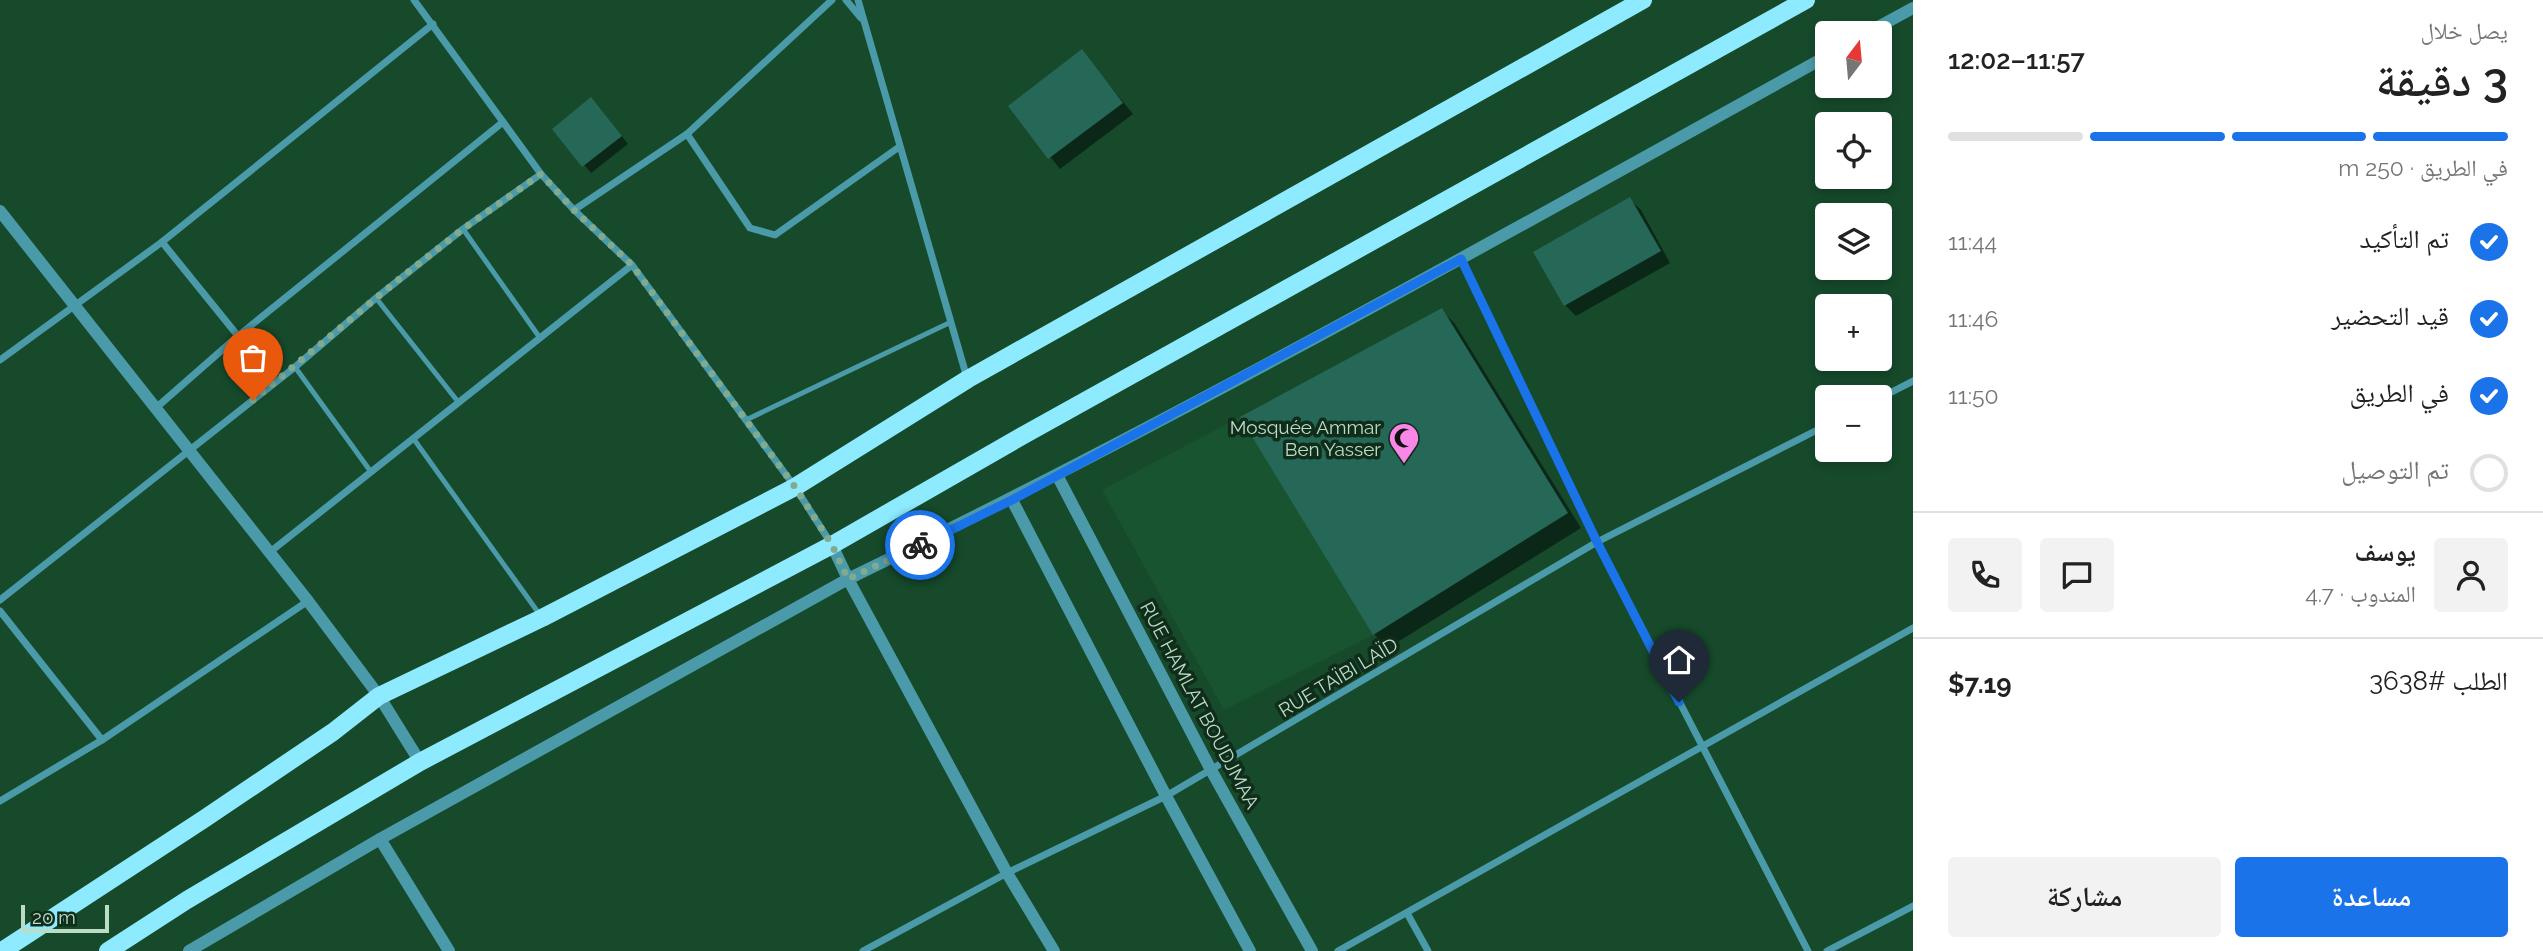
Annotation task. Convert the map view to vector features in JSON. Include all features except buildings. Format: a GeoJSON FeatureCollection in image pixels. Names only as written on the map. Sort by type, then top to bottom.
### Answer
{"type":"FeatureCollection","features":[{"type":"Feature","properties":{"kind":"main road"},"geometry":{"type":"LineString","coordinates":[[2,951],[215,812],[333,732],[379,696],[542,618],[795,487],[968,379],[1643,0]]}},
{"type":"Feature","properties":{"kind":"main road"},"geometry":{"type":"LineString","coordinates":[[107,951],[187,900],[420,762],[832,545],[1034,429],[1806,0]]}},
{"type":"Feature","properties":{"kind":"street"},"geometry":{"type":"LineString","coordinates":[[415,0],[541,174],[574,210],[632,265],[795,487],[832,545],[1007,873],[1054,951]]}},
{"type":"Feature","properties":{"kind":"street"},"geometry":{"type":"LineString","coordinates":[[574,210],[687,134],[832,0]]}},
{"type":"Feature","properties":{"kind":"street"},"geometry":{"type":"LineString","coordinates":[[846,0],[863,21]]}},
{"type":"Feature","properties":{"kind":"street"},"geometry":{"type":"LineString","coordinates":[[858,0],[968,379]]}},
{"type":"Feature","properties":{"kind":"street"},"geometry":{"type":"LineString","coordinates":[[1889,21],[1913,8]]}},
{"type":"Feature","properties":{"kind":"street"},"geometry":{"type":"LineString","coordinates":[[0,360],[162,242],[433,24]]}},
{"type":"Feature","properties":{"kind":"street"},"geometry":{"type":"LineString","coordinates":[[189,951],[380,839],[848,579],[1012,500],[1461,259],[1815,62]]}},
{"type":"Feature","properties":{"kind":"street"},"geometry":{"type":"LineString","coordinates":[[157,407],[238,336],[503,122]]}},
{"type":"Feature","properties":{"kind":"street"},"geometry":{"type":"LineString","coordinates":[[687,134],[750,228],[775,234],[899,147]]}},
{"type":"Feature","properties":{"kind":"street"},"geometry":{"type":"LineString","coordinates":[[0,600],[295,367],[463,229],[541,174]]}},
{"type":"Feature","properties":{"kind":"street"},"geometry":{"type":"LineString","coordinates":[[0,211],[308,601],[379,696],[420,762]]}},
{"type":"Feature","properties":{"kind":"street"},"geometry":{"type":"LineString","coordinates":[[162,242],[238,336]]}},
{"type":"Feature","properties":{"kind":"street"},"geometry":{"type":"LineString","coordinates":[[1461,259],[1597,542],[1808,951]]}},
{"type":"Feature","properties":{"kind":"street"},"geometry":{"type":"LineString","coordinates":[[270,552],[632,265]]}},
{"type":"Feature","properties":{"kind":"street"},"geometry":{"type":"LineString","coordinates":[[1892,392],[1913,381]]}},
{"type":"Feature","properties":{"kind":"street","name":"RUE TAÏBI LAÏD"},"geometry":{"type":"LineString","coordinates":[[863,951],[1007,873],[1166,796],[1597,542],[1815,431]]}},
{"type":"Feature","properties":{"kind":"street","name":"RUE HAMLAT BOUDJMAA"},"geometry":{"type":"LineString","coordinates":[[1056,475],[1211,770],[1312,951]]}},
{"type":"Feature","properties":{"kind":"street"},"geometry":{"type":"LineString","coordinates":[[1012,500],[1250,951]]}},
{"type":"Feature","properties":{"kind":"street"},"geometry":{"type":"LineString","coordinates":[[0,801],[102,740],[308,601]]}},
{"type":"Feature","properties":{"kind":"street"},"geometry":{"type":"LineString","coordinates":[[0,611],[102,740]]}},
{"type":"Feature","properties":{"kind":"street"},"geometry":{"type":"LineString","coordinates":[[1338,951],[1913,628]]}},
{"type":"Feature","properties":{"kind":"street"},"geometry":{"type":"LineString","coordinates":[[380,839],[449,951]]}},
{"type":"Feature","properties":{"kind":"street"},"geometry":{"type":"LineString","coordinates":[[1827,951],[1913,906]]}},
{"type":"Feature","properties":{"kind":"street"},"geometry":{"type":"LineString","coordinates":[[1408,913],[1429,951]]}},
{"type":"Feature","properties":{"kind":"lane"},"geometry":{"type":"LineString","coordinates":[[463,229],[540,338]]}},
{"type":"Feature","properties":{"kind":"lane"},"geometry":{"type":"LineString","coordinates":[[376,298],[459,402]]}},
{"type":"Feature","properties":{"kind":"lane"},"geometry":{"type":"LineString","coordinates":[[746,420],[951,322]]}},
{"type":"Feature","properties":{"kind":"lane"},"geometry":{"type":"LineString","coordinates":[[295,367],[371,472]]}},
{"type":"Feature","properties":{"kind":"lane"},"geometry":{"type":"LineString","coordinates":[[413,438],[542,618]]}},
{"type":"Feature","properties":{"kind":"shaded area"},"geometry":{"type":"Polygon","coordinates":[[[1240,417],[1373,635],[1224,710],[1102,490],[1240,417]]]}},
{"type":"Feature","properties":{"kind":"way so far"},"geometry":{"type":"LineString","coordinates":[[253,400],[398,280],[463,229],[541,174],[574,210],[632,265],[795,487],[832,545],[848,579],[920,545]]}},
{"type":"Feature","properties":{"kind":"place","name":"Mosquée Ammar Ben Yasser"},"geometry":{"type":"Point","coordinates":[1404,465]}},
{"type":"Feature","properties":{"kind":"route"},"geometry":{"type":"LineString","coordinates":[[920,545],[1012,500],[1461,259],[1597,542],[1679,702]]}}]}
